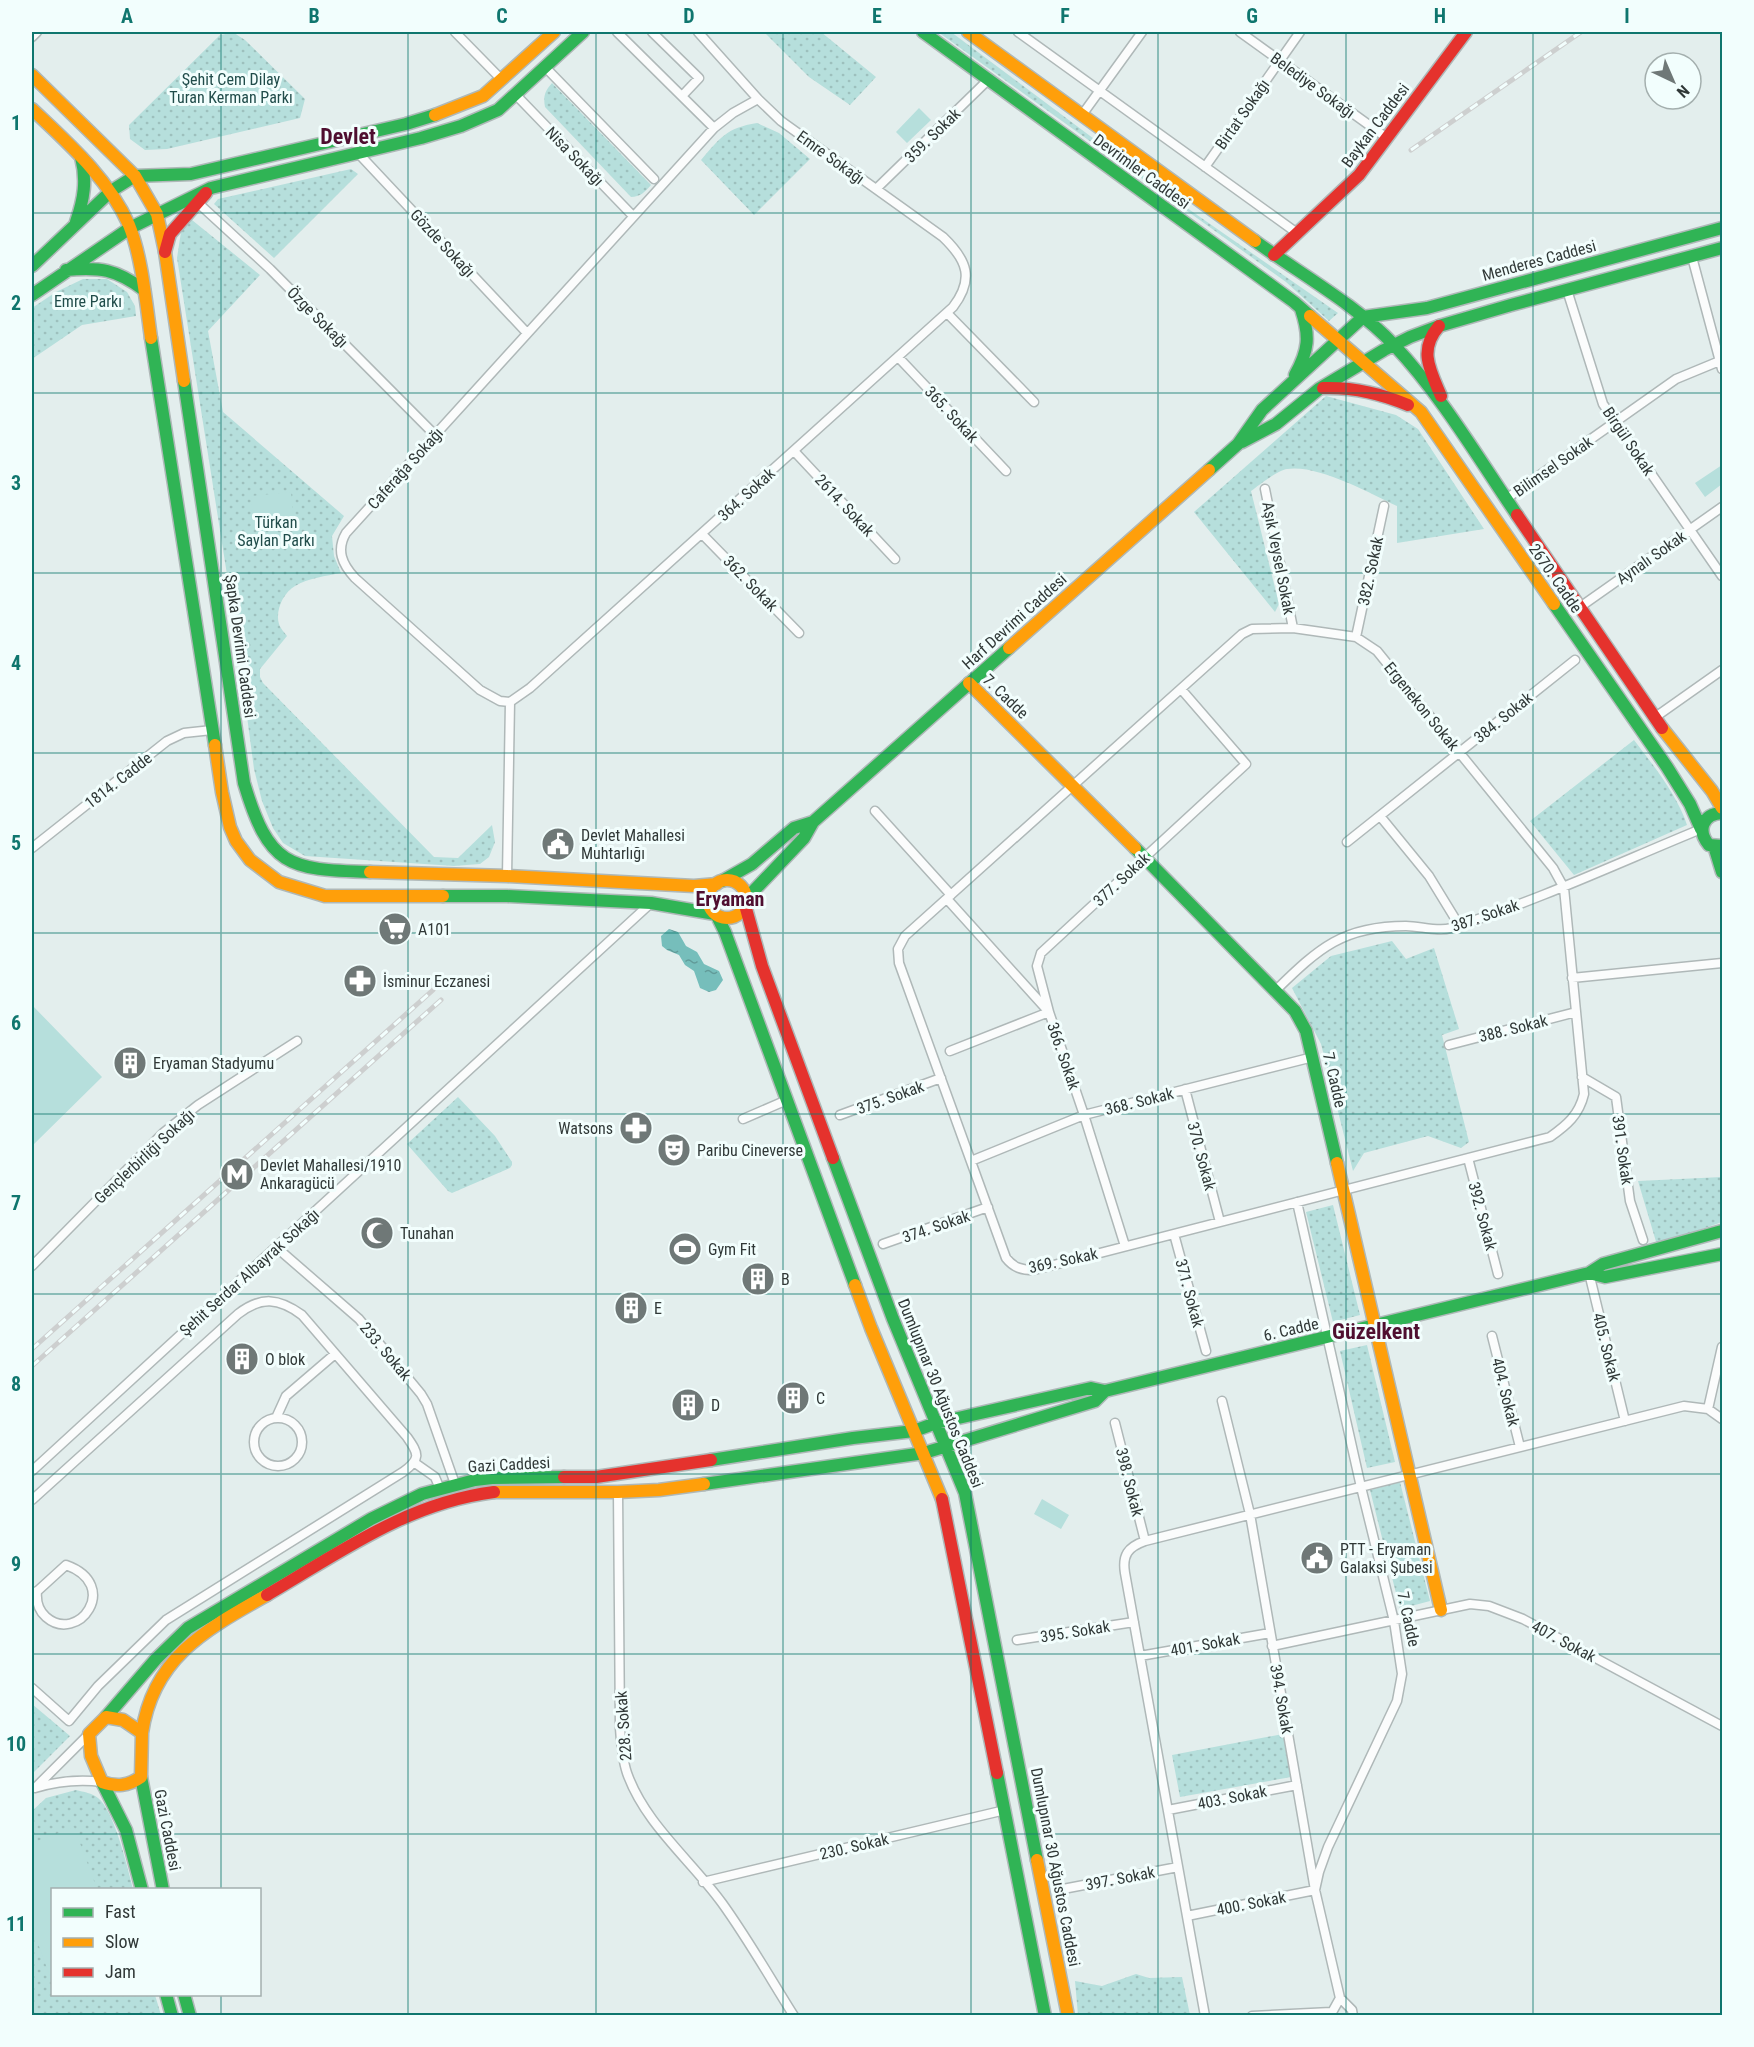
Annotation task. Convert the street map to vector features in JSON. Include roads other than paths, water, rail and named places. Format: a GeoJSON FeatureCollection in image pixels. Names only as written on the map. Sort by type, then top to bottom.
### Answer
{"type":"FeatureCollection","features":[{"type":"Feature","properties":{"kind":"main road"},"geometry":{"type":"LineString","coordinates":[[32,266],[111,191],[135,176],[191,174],[406,124],[445,112],[483,96],[554,32]]}},
{"type":"Feature","properties":{"kind":"main road"},"geometry":{"type":"LineString","coordinates":[[32,295],[130,228],[211,188],[421,138],[461,126],[498,110],[583,32]]}},
{"type":"Feature","properties":{"kind":"main road","name":"Devrimler Caddesi"},"geometry":{"type":"LineString","coordinates":[[923,32],[1301,308],[1363,363]]}},
{"type":"Feature","properties":{"kind":"main road","name":"Devrimler Caddesi"},"geometry":{"type":"LineString","coordinates":[[968,32],[1274,255],[1364,317],[1394,345]]}},
{"type":"Feature","properties":{"kind":"main road","name":"Baykan Caddesi"},"geometry":{"type":"LineString","coordinates":[[1274,255],[1359,175],[1466,32]]}},
{"type":"Feature","properties":{"kind":"main road","name":"Şapka Devrimi Caddesi"},"geometry":{"type":"LineString","coordinates":[[32,75],[135,176],[157,214],[165,252],[244,783],[256,821],[275,850],[302,867],[326,871],[507,876],[694,886],[719,883]]}},
{"type":"Feature","properties":{"kind":"main road"},"geometry":{"type":"LineString","coordinates":[[502,80],[516,95]]}},
{"type":"Feature","properties":{"kind":"main road"},"geometry":{"type":"LineString","coordinates":[[32,108],[99,175],[111,191],[130,228],[144,290],[222,792],[230,827],[236,842],[249,860],[279,882],[325,896],[507,896],[651,903],[716,915],[727,919],[738,915],[746,902],[746,894],[739,884],[728,880],[719,883],[709,893],[708,899],[711,910],[716,915],[788,1100],[871,1328],[942,1498],[1045,2016]]}},
{"type":"Feature","properties":{"kind":"main road"},"geometry":{"type":"LineString","coordinates":[[74,226],[84,198],[86,183],[81,157]]}},
{"type":"Feature","properties":{"kind":"main road"},"geometry":{"type":"LineString","coordinates":[[165,252],[170,234],[211,188]]}},
{"type":"Feature","properties":{"kind":"main road","name":"Menderes Caddesi"},"geometry":{"type":"LineString","coordinates":[[1364,317],[1427,308],[1722,228]]}},
{"type":"Feature","properties":{"kind":"main road"},"geometry":{"type":"LineString","coordinates":[[1394,345],[1439,326],[1722,248]]}},
{"type":"Feature","properties":{"kind":"main road"},"geometry":{"type":"LineString","coordinates":[[65,271],[98,268],[114,270],[144,290]]}},
{"type":"Feature","properties":{"kind":"main road"},"geometry":{"type":"LineString","coordinates":[[1288,387],[1305,359],[1309,343],[1308,329],[1301,308]]}},
{"type":"Feature","properties":{"kind":"main road","name":"Harf Devrimi Caddesi"},"geometry":{"type":"LineString","coordinates":[[746,902],[804,838],[813,822],[1238,444],[1262,410],[1364,317]]}},
{"type":"Feature","properties":{"kind":"main road"},"geometry":{"type":"LineString","coordinates":[[1439,326],[1428,341],[1427,353],[1433,379],[1447,411]]}},
{"type":"Feature","properties":{"kind":"main road","name":"Harf Devrimi Caddesi"},"geometry":{"type":"LineString","coordinates":[[1238,444],[1276,424],[1319,389],[1394,345]]}},
{"type":"Feature","properties":{"kind":"main road","name":"2670. Cadde"},"geometry":{"type":"LineString","coordinates":[[1394,345],[1447,411],[1654,718],[1712,790],[1722,808]]}},
{"type":"Feature","properties":{"kind":"main road","name":"2670. Cadde"},"geometry":{"type":"LineString","coordinates":[[1363,363],[1420,412],[1667,767],[1690,804],[1706,842],[1718,846]]}},
{"type":"Feature","properties":{"kind":"main road"},"geometry":{"type":"LineString","coordinates":[[1319,389],[1356,388],[1395,399],[1420,412]]}},
{"type":"Feature","properties":{"kind":"main road","name":"7. Cadde"},"geometry":{"type":"LineString","coordinates":[[969,683],[1276,990],[1295,1011],[1306,1031],[1441,1610]]}},
{"type":"Feature","properties":{"kind":"main road"},"geometry":{"type":"LineString","coordinates":[[1701,829],[1702,822],[1710,814],[1722,813]]}},
{"type":"Feature","properties":{"kind":"main road","name":"Harf Devrimi Caddesi"},"geometry":{"type":"LineString","coordinates":[[719,883],[752,864],[794,828],[813,822]]}},
{"type":"Feature","properties":{"kind":"main road"},"geometry":{"type":"LineString","coordinates":[[1718,846],[1722,872]]}},
{"type":"Feature","properties":{"kind":"main road"},"geometry":{"type":"LineString","coordinates":[[507,876],[507,896]]}},
{"type":"Feature","properties":{"kind":"main road","name":"Dumlupınar 30 Ağustos Caddesi"},"geometry":{"type":"LineString","coordinates":[[746,902],[762,966],[778,1010],[893,1319],[965,1493],[1068,2016]]}},
{"type":"Feature","properties":{"kind":"main road","name":"6. Cadde"},"geometry":{"type":"LineString","coordinates":[[914,1431],[936,1423],[1091,1388],[1105,1391],[1327,1338],[1589,1273],[1603,1264],[1722,1232]]}},
{"type":"Feature","properties":{"kind":"main road","name":"6. Cadde"},"geometry":{"type":"LineString","coordinates":[[1589,1273],[1605,1277],[1722,1254]]}},
{"type":"Feature","properties":{"kind":"main road","name":"6. Cadde"},"geometry":{"type":"LineString","coordinates":[[924,1453],[1095,1401],[1105,1391]]}},
{"type":"Feature","properties":{"kind":"main road","name":"Gazi Caddesi"},"geometry":{"type":"LineString","coordinates":[[142,1733],[148,1701],[157,1684],[170,1664],[200,1636],[442,1495],[455,1484],[492,1478],[596,1477],[853,1438],[914,1431]]}},
{"type":"Feature","properties":{"kind":"main road","name":"Gazi Caddesi"},"geometry":{"type":"LineString","coordinates":[[106,1717],[156,1659],[199,1620],[387,1510],[422,1494],[659,1490],[924,1453]]}},
{"type":"Feature","properties":{"kind":"main road"},"geometry":{"type":"LineString","coordinates":[[656,1469],[659,1490]]}},
{"type":"Feature","properties":{"kind":"main road"},"geometry":{"type":"LineString","coordinates":[[102,1782],[120,1786],[132,1783],[141,1777],[142,1733],[123,1720],[106,1717],[90,1734],[92,1756],[102,1782],[126,1830],[142,1888]]}},
{"type":"Feature","properties":{"kind":"main road","name":"Gazi Caddesi"},"geometry":{"type":"LineString","coordinates":[[141,1777],[163,1888]]}},
{"type":"Feature","properties":{"kind":"main road"},"geometry":{"type":"LineString","coordinates":[[166,1996],[172,2016]]}},
{"type":"Feature","properties":{"kind":"main road"},"geometry":{"type":"LineString","coordinates":[[184,1996],[190,2016]]}},
{"type":"Feature","properties":{"kind":"street"},"geometry":{"type":"LineString","coordinates":[[32,37],[37,32]]}},
{"type":"Feature","properties":{"kind":"street"},"geometry":{"type":"LineString","coordinates":[[454,32],[502,80]]}},
{"type":"Feature","properties":{"kind":"street"},"geometry":{"type":"LineString","coordinates":[[617,32],[714,128]]}},
{"type":"Feature","properties":{"kind":"street"},"geometry":{"type":"LineString","coordinates":[[652,32],[699,78],[682,96]]}},
{"type":"Feature","properties":{"kind":"street","name":"Emre Sokağı"},"geometry":{"type":"LineString","coordinates":[[698,32],[758,99],[781,121],[943,237],[960,256],[967,275]]}},
{"type":"Feature","properties":{"kind":"street"},"geometry":{"type":"LineString","coordinates":[[1018,32],[1297,233]]}},
{"type":"Feature","properties":{"kind":"street"},"geometry":{"type":"LineString","coordinates":[[1082,115],[1142,32]]}},
{"type":"Feature","properties":{"kind":"street","name":"Belediye Sokağı"},"geometry":{"type":"LineString","coordinates":[[1240,32],[1387,138]]}},
{"type":"Feature","properties":{"kind":"street","name":"Birtat Sokağı"},"geometry":{"type":"LineString","coordinates":[[1205,167],[1300,32]]}},
{"type":"Feature","properties":{"kind":"street"},"geometry":{"type":"LineString","coordinates":[[546,68],[654,179]]}},
{"type":"Feature","properties":{"kind":"street","name":"359. Sokak"},"geometry":{"type":"LineString","coordinates":[[876,189],[988,80]]}},
{"type":"Feature","properties":{"kind":"street","name":"Nisa Sokağı"},"geometry":{"type":"LineString","coordinates":[[516,95],[633,216]]}},
{"type":"Feature","properties":{"kind":"street","name":"Caferağa Sokağı"},"geometry":{"type":"LineString","coordinates":[[510,702],[500,701],[480,690],[354,578],[342,559],[341,546],[346,533],[714,128],[733,113],[758,99]]}},
{"type":"Feature","properties":{"kind":"street","name":"Gözde Sokağı"},"geometry":{"type":"LineString","coordinates":[[358,153],[527,333]]}},
{"type":"Feature","properties":{"kind":"street","name":"Özge Sokağı"},"geometry":{"type":"LineString","coordinates":[[197,202],[270,269],[435,435]]}},
{"type":"Feature","properties":{"kind":"street"},"geometry":{"type":"LineString","coordinates":[[1692,256],[1722,363]]}},
{"type":"Feature","properties":{"kind":"street","name":"364. Sokak"},"geometry":{"type":"LineString","coordinates":[[510,702],[531,688],[947,313],[962,296],[967,275]]}},
{"type":"Feature","properties":{"kind":"street","name":"Birgül Sokak"},"geometry":{"type":"LineString","coordinates":[[1567,290],[1603,404],[1722,576]]}},
{"type":"Feature","properties":{"kind":"street"},"geometry":{"type":"LineString","coordinates":[[947,313],[1034,402]]}},
{"type":"Feature","properties":{"kind":"street","name":"365. Sokak"},"geometry":{"type":"LineString","coordinates":[[898,357],[1006,471]]}},
{"type":"Feature","properties":{"kind":"street","name":"Bilimsel Sokak"},"geometry":{"type":"LineString","coordinates":[[1506,499],[1676,379],[1722,363]]}},
{"type":"Feature","properties":{"kind":"street","name":"2614. Sokak"},"geometry":{"type":"LineString","coordinates":[[794,451],[895,559]]}},
{"type":"Feature","properties":{"kind":"street","name":"Aşık Veysel Sokak"},"geometry":{"type":"LineString","coordinates":[[1265,489],[1293,628]]}},
{"type":"Feature","properties":{"kind":"street","name":"382. Sokak"},"geometry":{"type":"LineString","coordinates":[[1356,637],[1384,506]]}},
{"type":"Feature","properties":{"kind":"street","name":"Aynalı Sokak"},"geometry":{"type":"LineString","coordinates":[[1580,608],[1722,507]]}},
{"type":"Feature","properties":{"kind":"street","name":"362. Sokak"},"geometry":{"type":"LineString","coordinates":[[702,534],[799,633]]}},
{"type":"Feature","properties":{"kind":"street","name":"Ergenekon Sokak"},"geometry":{"type":"LineString","coordinates":[[1073,785],[1242,634],[1252,629],[1293,628],[1356,637],[1377,651],[1553,868],[1564,888],[1584,1094]]}},
{"type":"Feature","properties":{"kind":"street","name":"384. Sokak"},"geometry":{"type":"LineString","coordinates":[[1347,842],[1575,660]]}},
{"type":"Feature","properties":{"kind":"street"},"geometry":{"type":"LineString","coordinates":[[1654,718],[1722,670]]}},
{"type":"Feature","properties":{"kind":"street","name":"377. Sokak"},"geometry":{"type":"LineString","coordinates":[[1049,1012],[1037,966],[1041,953],[1246,764],[1181,689]]}},
{"type":"Feature","properties":{"kind":"street"},"geometry":{"type":"LineString","coordinates":[[507,876],[510,702]]}},
{"type":"Feature","properties":{"kind":"street","name":"1814. Cadde"},"geometry":{"type":"LineString","coordinates":[[32,848],[167,741],[184,733],[213,730]]}},
{"type":"Feature","properties":{"kind":"street","name":"369. Sokak"},"geometry":{"type":"LineString","coordinates":[[1073,785],[905,936],[898,949],[898,956],[1006,1258],[1018,1269],[1034,1270],[1550,1137],[1573,1119],[1581,1107],[1584,1094]]}},
{"type":"Feature","properties":{"kind":"street","name":"366. Sokak"},"geometry":{"type":"LineString","coordinates":[[876,811],[1049,1012],[1125,1246]]}},
{"type":"Feature","properties":{"kind":"street"},"geometry":{"type":"LineString","coordinates":[[1380,816],[1429,876],[1459,925]]}},
{"type":"Feature","properties":{"kind":"street","name":"387. Sokak"},"geometry":{"type":"LineString","coordinates":[[1276,990],[1310,957],[1343,937],[1374,928],[1406,926],[1448,929],[1564,888],[1701,829]]}},
{"type":"Feature","properties":{"kind":"street","name":"Şehit Serdar Albayrak Sokağı"},"geometry":{"type":"LineString","coordinates":[[32,1471],[651,903]]}},
{"type":"Feature","properties":{"kind":"street"},"geometry":{"type":"LineString","coordinates":[[1572,978],[1722,963]]}},
{"type":"Feature","properties":{"kind":"street"},"geometry":{"type":"LineString","coordinates":[[950,1051],[1049,1012]]}},
{"type":"Feature","properties":{"kind":"street","name":"388. Sokak"},"geometry":{"type":"LineString","coordinates":[[1449,1045],[1576,1012]]}},
{"type":"Feature","properties":{"kind":"street","name":"Gençlerbirliği Sokağı"},"geometry":{"type":"LineString","coordinates":[[32,1266],[163,1133],[198,1105],[297,1041]]}},
{"type":"Feature","properties":{"kind":"street","name":"368. Sokak"},"geometry":{"type":"LineString","coordinates":[[971,1161],[1084,1114],[1313,1057]]}},
{"type":"Feature","properties":{"kind":"street","name":"391. Sokak"},"geometry":{"type":"LineString","coordinates":[[1582,1077],[1616,1097],[1630,1202],[1643,1240]]}},
{"type":"Feature","properties":{"kind":"street","name":"375. Sokak"},"geometry":{"type":"LineString","coordinates":[[840,1115],[941,1078]]}},
{"type":"Feature","properties":{"kind":"street","name":"370. Sokak"},"geometry":{"type":"LineString","coordinates":[[1185,1089],[1220,1222]]}},
{"type":"Feature","properties":{"kind":"street"},"geometry":{"type":"LineString","coordinates":[[743,1119],[788,1100]]}},
{"type":"Feature","properties":{"kind":"street","name":"392. Sokak"},"geometry":{"type":"LineString","coordinates":[[1468,1158],[1498,1274]]}},
{"type":"Feature","properties":{"kind":"street","name":"7. Cadde"},"geometry":{"type":"LineString","coordinates":[[1297,1202],[1394,1622],[1402,1674],[1400,1691],[1328,1847],[1315,1890]]}},
{"type":"Feature","properties":{"kind":"street","name":"374. Sokak"},"geometry":{"type":"LineString","coordinates":[[883,1244],[988,1207]]}},
{"type":"Feature","properties":{"kind":"street","name":"371. Sokak"},"geometry":{"type":"LineString","coordinates":[[1174,1234],[1206,1352]]}},
{"type":"Feature","properties":{"kind":"street","name":"233. Sokak"},"geometry":{"type":"LineString","coordinates":[[276,1247],[359,1319],[422,1394],[455,1484]]}},
{"type":"Feature","properties":{"kind":"street","name":"405. Sokak"},"geometry":{"type":"LineString","coordinates":[[1589,1273],[1625,1421]]}},
{"type":"Feature","properties":{"kind":"street"},"geometry":{"type":"LineString","coordinates":[[32,1500],[248,1306],[261,1301],[274,1301],[289,1305],[302,1315],[414,1446],[417,1458],[403,1472],[166,1620],[98,1686],[69,1721],[32,1688]]}},
{"type":"Feature","properties":{"kind":"street","name":"404. Sokak"},"geometry":{"type":"LineString","coordinates":[[1492,1336],[1520,1447]]}},
{"type":"Feature","properties":{"kind":"street"},"geometry":{"type":"LineString","coordinates":[[1708,1409],[1722,1347]]}},
{"type":"Feature","properties":{"kind":"street"},"geometry":{"type":"LineString","coordinates":[[276,1418],[286,1396],[335,1354]]}},
{"type":"Feature","properties":{"kind":"street","name":"394. Sokak"},"geometry":{"type":"LineString","coordinates":[[1222,1401],[1250,1514],[1315,1890],[1340,1998],[1352,2010],[1353,2016]]}},
{"type":"Feature","properties":{"kind":"street"},"geometry":{"type":"LineString","coordinates":[[1205,2016],[1124,1564],[1124,1557],[1130,1548],[1144,1540],[1684,1406],[1708,1409],[1722,1419]]}},
{"type":"Feature","properties":{"kind":"street"},"geometry":{"type":"LineString","coordinates":[[276,1418],[291,1422],[301,1434],[302,1441],[298,1455],[293,1461],[278,1466],[263,1461],[255,1447],[257,1431],[268,1420],[276,1418]]}},
{"type":"Feature","properties":{"kind":"street","name":"398. Sokak"},"geometry":{"type":"LineString","coordinates":[[1114,1423],[1144,1540]]}},
{"type":"Feature","properties":{"kind":"street"},"geometry":{"type":"LineString","coordinates":[[414,1463],[435,1478],[442,1495]]}},
{"type":"Feature","properties":{"kind":"street","name":"228. Sokak"},"geometry":{"type":"LineString","coordinates":[[618,1492],[620,1728],[623,1759],[628,1776],[648,1813],[721,1902],[794,2016]]}},
{"type":"Feature","properties":{"kind":"street"},"geometry":{"type":"LineString","coordinates":[[66,1565],[86,1576],[91,1583],[93,1600],[90,1609],[77,1621],[60,1624],[44,1615],[34,1594],[66,1565]]}},
{"type":"Feature","properties":{"kind":"street","name":"407. Sokak"},"geometry":{"type":"LineString","coordinates":[[1394,1622],[1458,1606],[1480,1604],[1508,1612],[1722,1726]]}},
{"type":"Feature","properties":{"kind":"street","name":"395. Sokak"},"geometry":{"type":"LineString","coordinates":[[1017,1640],[1134,1622]]}},
{"type":"Feature","properties":{"kind":"street"},"geometry":{"type":"LineString","coordinates":[[1272,1646],[1394,1622]]}},
{"type":"Feature","properties":{"kind":"street","name":"401. Sokak"},"geometry":{"type":"LineString","coordinates":[[1140,1656],[1270,1633]]}},
{"type":"Feature","properties":{"kind":"street"},"geometry":{"type":"LineString","coordinates":[[33,1790],[90,1734]]}},
{"type":"Feature","properties":{"kind":"street"},"geometry":{"type":"LineString","coordinates":[[33,1790],[69,1780],[83,1779],[102,1782]]}},
{"type":"Feature","properties":{"kind":"street","name":"403. Sokak"},"geometry":{"type":"LineString","coordinates":[[1168,1810],[1297,1785]]}},
{"type":"Feature","properties":{"kind":"street","name":"230. Sokak"},"geometry":{"type":"LineString","coordinates":[[703,1882],[1005,1810]]}},
{"type":"Feature","properties":{"kind":"street","name":"397. Sokak"},"geometry":{"type":"LineString","coordinates":[[1063,1890],[1178,1866]]}},
{"type":"Feature","properties":{"kind":"street","name":"400. Sokak"},"geometry":{"type":"LineString","coordinates":[[1187,1916],[1315,1890]]}},
{"type":"Feature","properties":{"kind":"street"},"geometry":{"type":"LineString","coordinates":[[1252,2016],[1330,2014],[1340,1998]]}},
{"type":"Feature","properties":{"kind":"water"},"geometry":{"type":"Polygon","coordinates":[[[669,929],[678,932],[686,946],[697,952],[704,964],[719,971],[723,980],[716,990],[709,992],[700,988],[694,971],[685,965],[679,955],[662,946],[661,936],[669,929]]]}},
{"type":"Feature","properties":{"kind":"railway"},"geometry":{"type":"LineString","coordinates":[[1411,150],[1581,32]]}},
{"type":"Feature","properties":{"kind":"railway"},"geometry":{"type":"LineString","coordinates":[[32,1349],[433,990]]}},
{"type":"Feature","properties":{"kind":"railway"},"geometry":{"type":"LineString","coordinates":[[32,1366],[441,1000]]}},
{"type":"Feature","properties":{"kind":"place","name":"Devlet Mahallesi Muhtarlığı"},"geometry":{"type":"Point","coordinates":[558,844]}},
{"type":"Feature","properties":{"kind":"place","name":"A101"},"geometry":{"type":"Point","coordinates":[395,929]}},
{"type":"Feature","properties":{"kind":"place","name":"İsminur Eczanesi"},"geometry":{"type":"Point","coordinates":[360,981]}},
{"type":"Feature","properties":{"kind":"place","name":"Eryaman Stadyumu"},"geometry":{"type":"Point","coordinates":[130,1063]}},
{"type":"Feature","properties":{"kind":"place","name":"Watsons"},"geometry":{"type":"Point","coordinates":[636,1128]}},
{"type":"Feature","properties":{"kind":"place","name":"Paribu Cineverse"},"geometry":{"type":"Point","coordinates":[674,1150]}},
{"type":"Feature","properties":{"kind":"place","name":"Devlet Mahallesi/1910 Ankaragücü"},"geometry":{"type":"Point","coordinates":[237,1174]}},
{"type":"Feature","properties":{"kind":"place","name":"Tunahan"},"geometry":{"type":"Point","coordinates":[377,1233]}},
{"type":"Feature","properties":{"kind":"place","name":"Gym Fit"},"geometry":{"type":"Point","coordinates":[685,1249]}},
{"type":"Feature","properties":{"kind":"place","name":"B"},"geometry":{"type":"Point","coordinates":[758,1279]}},
{"type":"Feature","properties":{"kind":"place","name":"E"},"geometry":{"type":"Point","coordinates":[631,1308]}},
{"type":"Feature","properties":{"kind":"place","name":"O blok"},"geometry":{"type":"Point","coordinates":[242,1359]}},
{"type":"Feature","properties":{"kind":"place","name":"C"},"geometry":{"type":"Point","coordinates":[793,1398]}},
{"type":"Feature","properties":{"kind":"place","name":"D"},"geometry":{"type":"Point","coordinates":[688,1405]}},
{"type":"Feature","properties":{"kind":"place","name":"PTT - Eryaman Galaksi Şubesi"},"geometry":{"type":"Point","coordinates":[1317,1558]}},
{"type":"Feature","properties":{"kind":"district","name":"Devlet"},"geometry":{"type":"Point","coordinates":[348,136]}},
{"type":"Feature","properties":{"kind":"district","name":"Eryaman"},"geometry":{"type":"Point","coordinates":[730,899]}},
{"type":"Feature","properties":{"kind":"district","name":"Güzelkent"},"geometry":{"type":"Point","coordinates":[1376,1331]}},
{"type":"Feature","properties":{"kind":"park label","name":"Şehit Cem Dilay Turan Kerman Parkı"},"geometry":{"type":"Point","coordinates":[231,88]}},
{"type":"Feature","properties":{"kind":"park label","name":"Emre Parkı"},"geometry":{"type":"Point","coordinates":[88,301]}},
{"type":"Feature","properties":{"kind":"park label","name":"Türkan Saylan Parkı"},"geometry":{"type":"Point","coordinates":[276,531]}}]}
